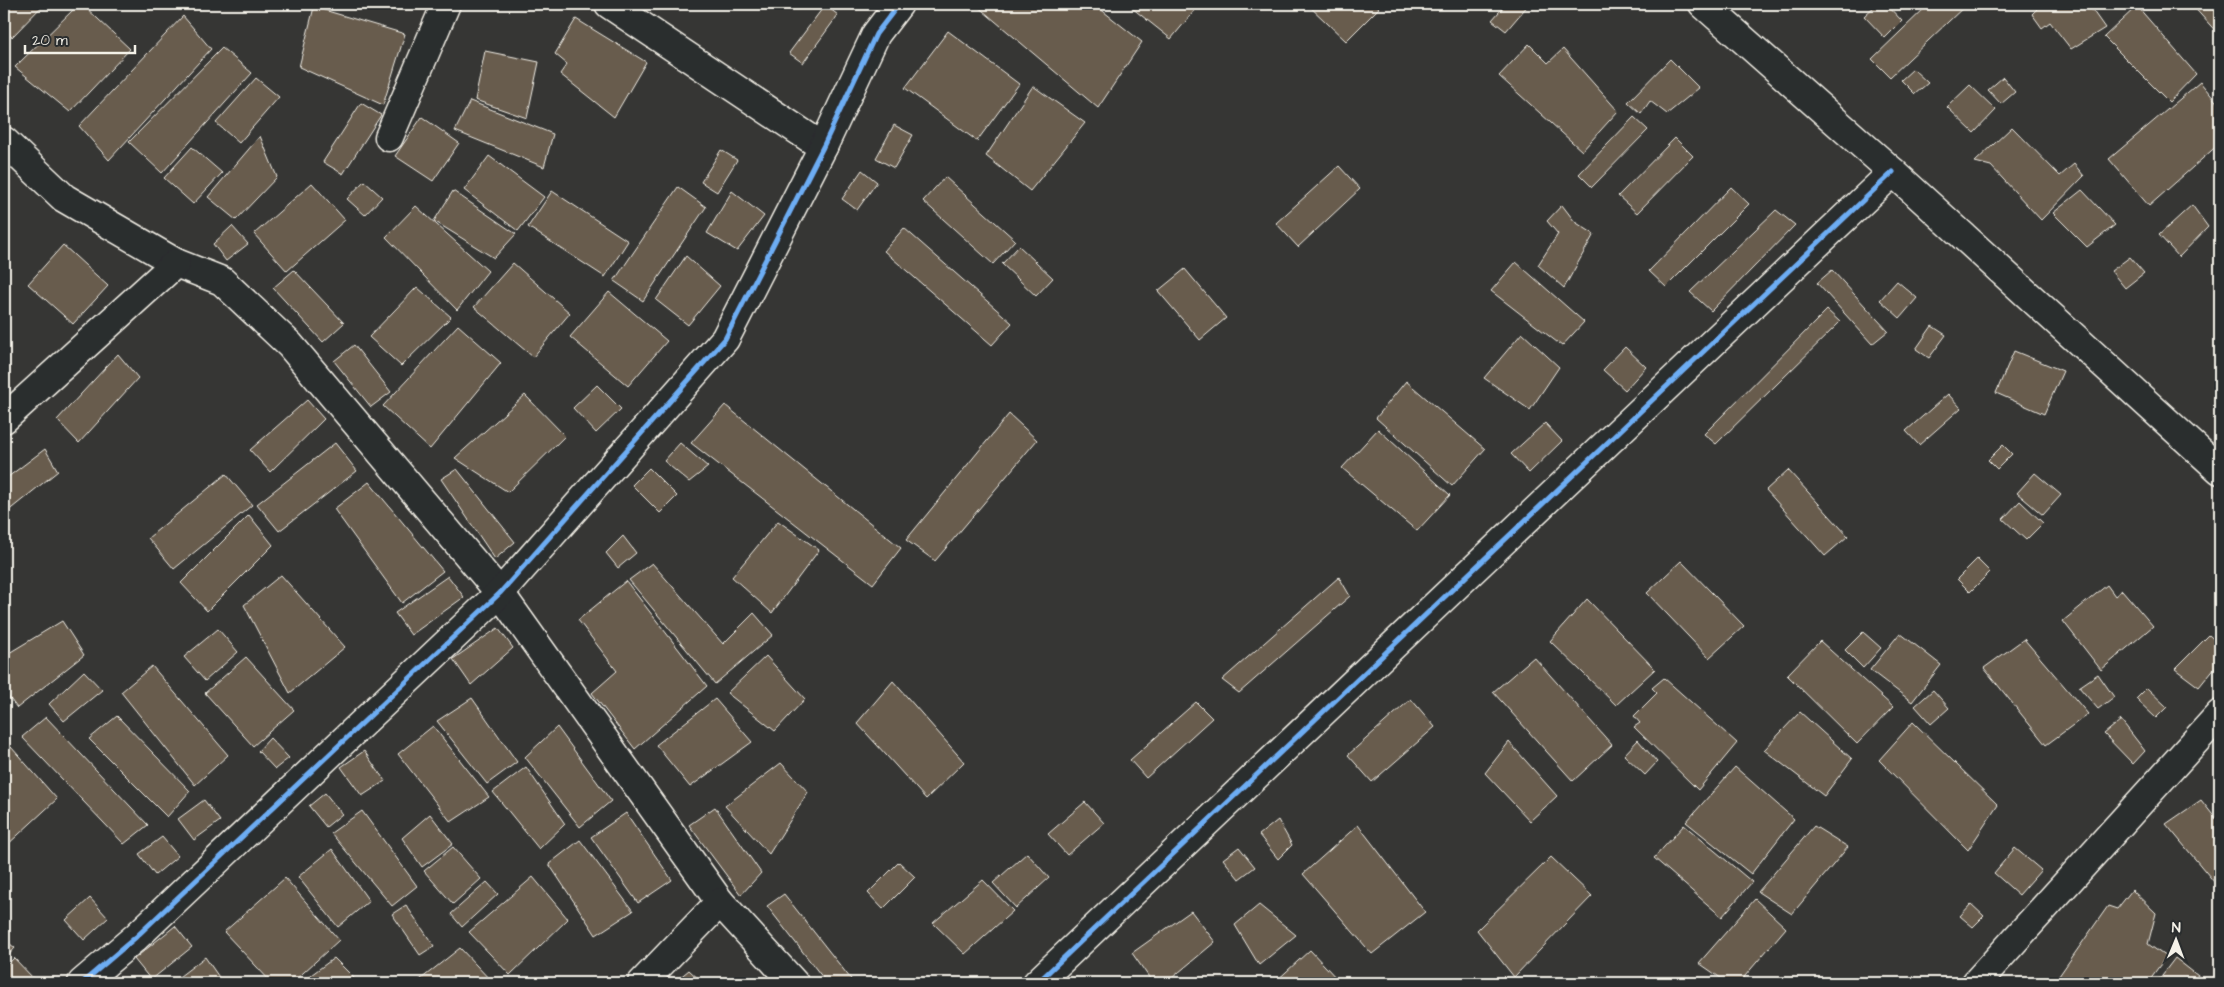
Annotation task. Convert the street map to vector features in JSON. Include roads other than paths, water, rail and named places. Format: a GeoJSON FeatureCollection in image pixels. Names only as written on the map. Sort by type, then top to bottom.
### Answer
{"type":"FeatureCollection","features":[{"type":"Feature","properties":{"kind":"street"},"geometry":{"type":"LineString","coordinates":[[389,137],[446,4]]}},
{"type":"Feature","properties":{"kind":"street"},"geometry":{"type":"LineString","coordinates":[[609,4],[823,147]]}},
{"type":"Feature","properties":{"kind":"street"},"geometry":{"type":"LineString","coordinates":[[82,983],[136,937],[500,593],[725,339],[823,147],[876,34],[899,4]]}},
{"type":"Feature","properties":{"kind":"street"},"geometry":{"type":"LineString","coordinates":[[1702,4],[1893,172],[2218,464]]}},
{"type":"Feature","properties":{"kind":"street"},"geometry":{"type":"LineString","coordinates":[[4,141],[64,198],[176,263],[222,280],[290,345],[500,593],[720,902],[794,983]]}},
{"type":"Feature","properties":{"kind":"street"},"geometry":{"type":"LineString","coordinates":[[1037,983],[1893,172]]}},
{"type":"Feature","properties":{"kind":"street"},"geometry":{"type":"LineString","coordinates":[[4,419],[176,263]]}},
{"type":"Feature","properties":{"kind":"street"},"geometry":{"type":"LineString","coordinates":[[1976,983],[2220,714]]}},
{"type":"Feature","properties":{"kind":"street"},"geometry":{"type":"LineString","coordinates":[[642,983],[720,902]]}}]}
